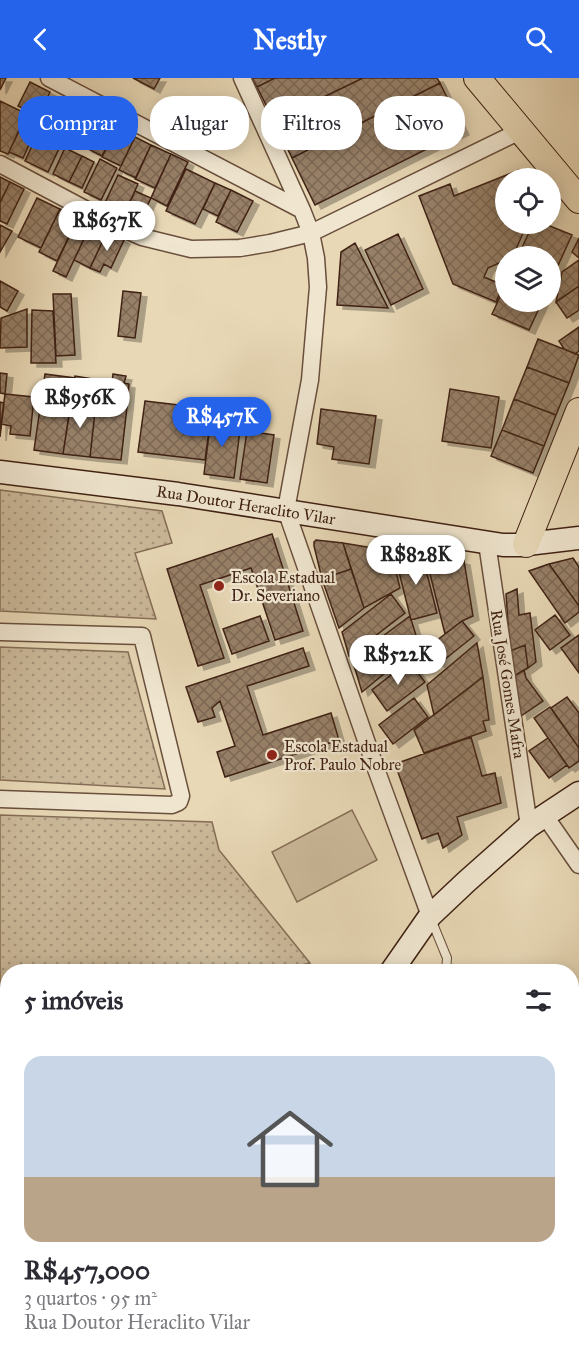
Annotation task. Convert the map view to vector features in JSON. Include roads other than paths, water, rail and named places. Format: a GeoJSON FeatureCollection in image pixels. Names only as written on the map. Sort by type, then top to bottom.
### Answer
{"type":"FeatureCollection","features":[{"type":"Feature","properties":{"kind":"main road"},"geometry":{"type":"LineString","coordinates":[[477,78],[579,200]]}},
{"type":"Feature","properties":{"kind":"main road"},"geometry":{"type":"LineString","coordinates":[[526,544],[579,411]]}},
{"type":"Feature","properties":{"kind":"street"},"geometry":{"type":"LineString","coordinates":[[49,78],[302,210]]}},
{"type":"Feature","properties":{"kind":"street"},"geometry":{"type":"LineString","coordinates":[[242,78],[302,210],[311,233],[316,258],[318,287],[310,380],[286,510],[430,916]]}},
{"type":"Feature","properties":{"kind":"street"},"geometry":{"type":"LineString","coordinates":[[0,164],[142,237],[190,249],[240,248],[311,233],[520,131]]}},
{"type":"Feature","properties":{"kind":"street","name":"Rua Doutor Heraclito Vilar"},"geometry":{"type":"LineString","coordinates":[[0,472],[178,494],[503,545],[579,538]]}},
{"type":"Feature","properties":{"kind":"street","name":"Rua José Gomes Mafra"},"geometry":{"type":"LineString","coordinates":[[487,543],[537,821]]}},
{"type":"Feature","properties":{"kind":"street"},"geometry":{"type":"LineString","coordinates":[[0,632],[142,636],[181,796],[179,802],[172,804],[0,799]]}},
{"type":"Feature","properties":{"kind":"street"},"geometry":{"type":"LineString","coordinates":[[397,964],[430,916],[466,882],[537,821],[579,793]]}},
{"type":"Feature","properties":{"kind":"street"},"geometry":{"type":"LineString","coordinates":[[537,821],[579,865]]}},
{"type":"Feature","properties":{"kind":"lane"},"geometry":{"type":"LineString","coordinates":[[430,916],[447,958],[447,964]]}},
{"type":"Feature","properties":{"kind":"place","name":"Escola Estadual Dr. Severiano"},"geometry":{"type":"Point","coordinates":[219,586]}},
{"type":"Feature","properties":{"kind":"place","name":"Escola Estadual Prof. Paulo Nobre"},"geometry":{"type":"Point","coordinates":[272,755]}}]}
